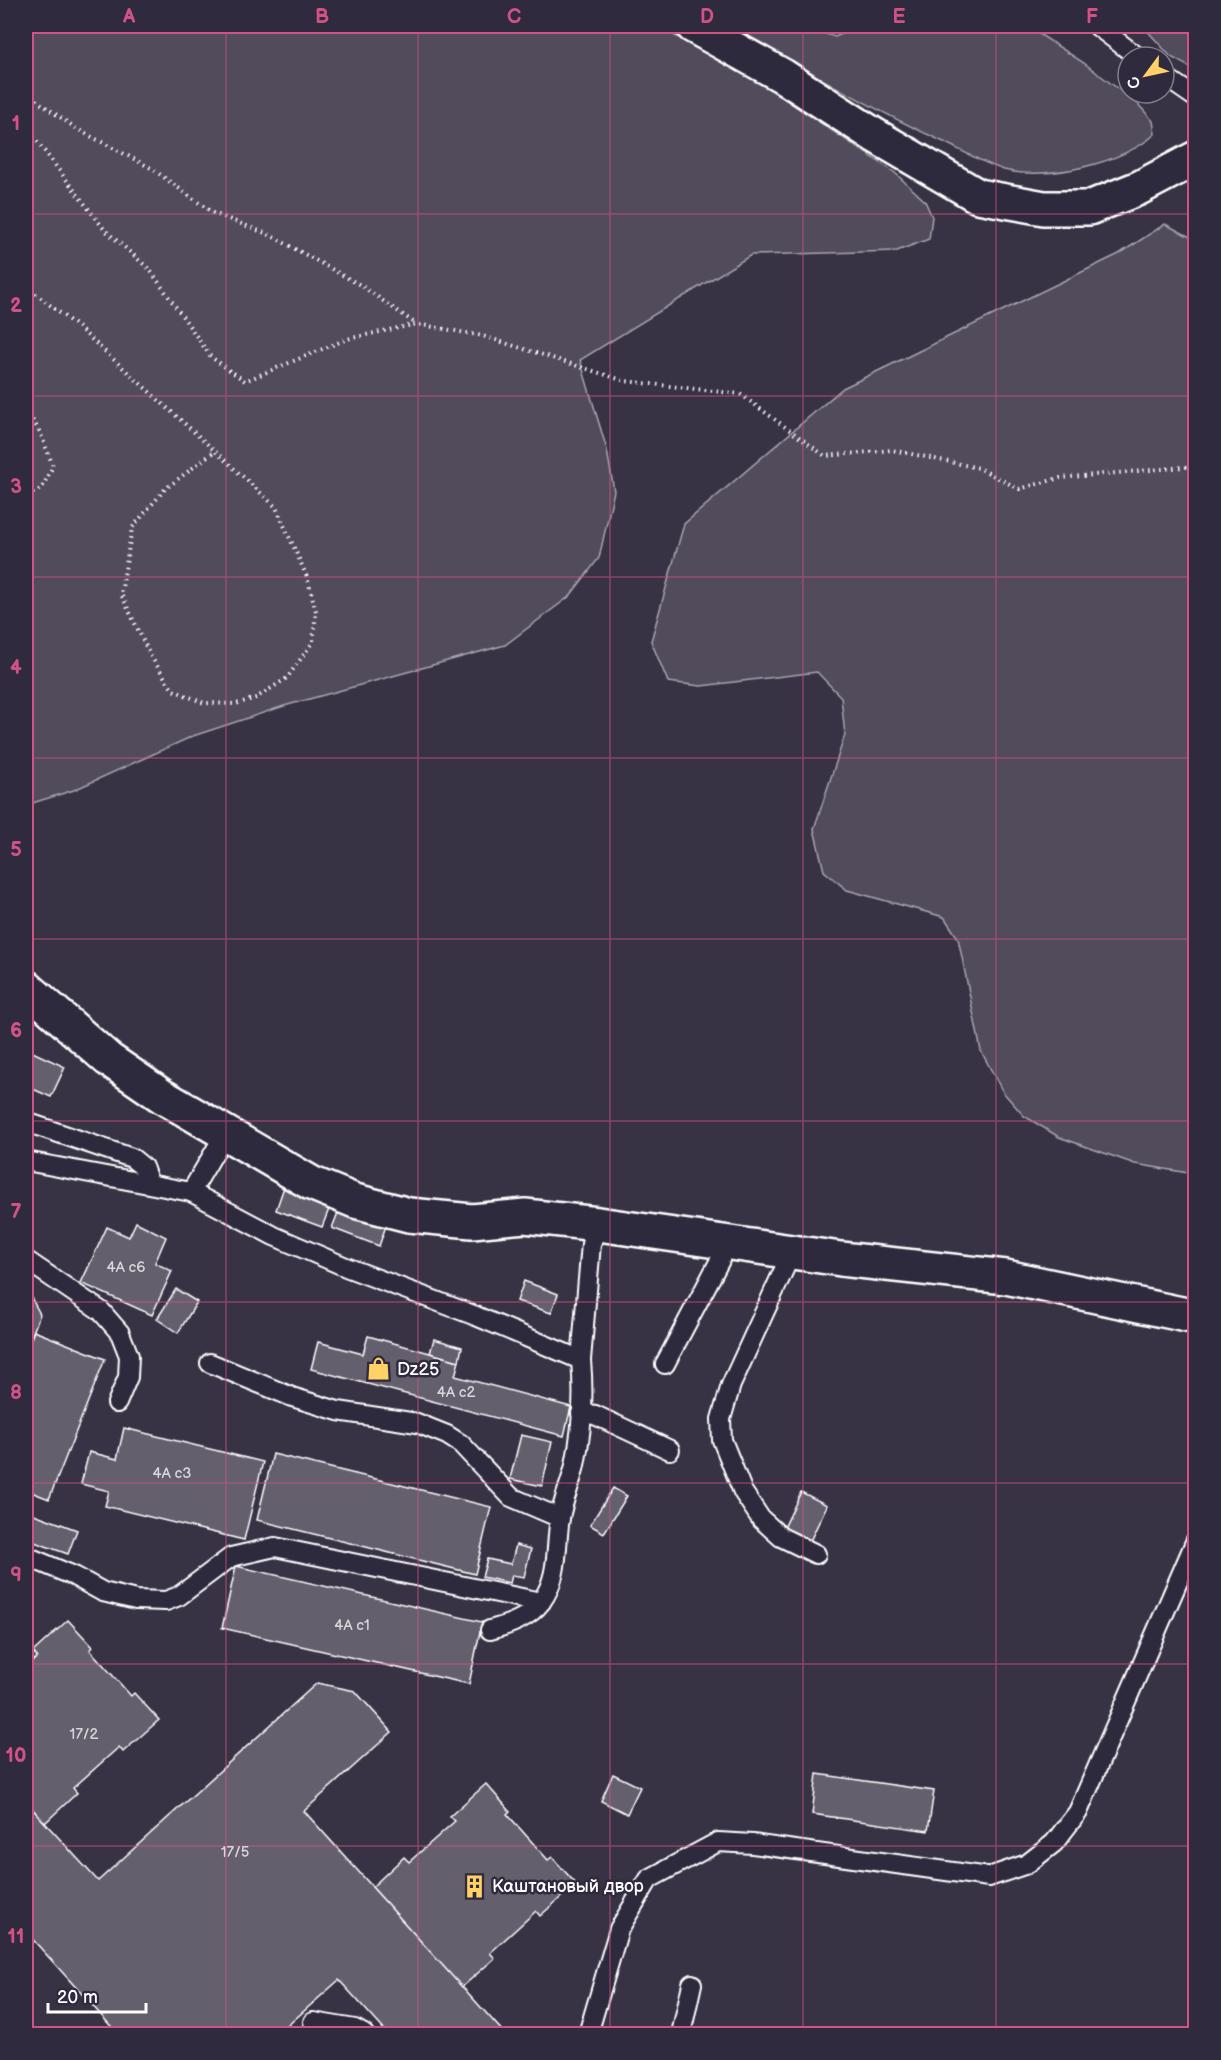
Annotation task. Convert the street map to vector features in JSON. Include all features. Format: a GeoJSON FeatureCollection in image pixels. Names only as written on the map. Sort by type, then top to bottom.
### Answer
{"type":"FeatureCollection","features":[{"type":"Feature","properties":{"kind":"street"},"geometry":{"type":"LineString","coordinates":[[693,26],[783,76],[874,135],[978,196],[1044,208],[1089,208],[1139,188],[1196,158]]}},
{"type":"Feature","properties":{"kind":"street"},"geometry":{"type":"LineString","coordinates":[[26,987],[108,1059],[225,1134],[310,1183],[354,1201],[409,1215],[472,1221],[525,1216],[598,1224],[792,1252],[1006,1277],[1196,1317]]}},
{"type":"Feature","properties":{"kind":"lane"},"geometry":{"type":"LineString","coordinates":[[1097,26],[1122,45]]}},
{"type":"Feature","properties":{"kind":"lane"},"geometry":{"type":"LineString","coordinates":[[1176,84],[1196,98]]}},
{"type":"Feature","properties":{"kind":"lane"},"geometry":{"type":"LineString","coordinates":[[26,1122],[132,1158],[143,1167],[149,1183]]}},
{"type":"Feature","properties":{"kind":"lane"},"geometry":{"type":"LineString","coordinates":[[191,1192],[225,1134]]}},
{"type":"Feature","properties":{"kind":"lane"},"geometry":{"type":"LineString","coordinates":[[26,1161],[191,1192],[274,1236],[581,1360]]}},
{"type":"Feature","properties":{"kind":"lane"},"geometry":{"type":"LineString","coordinates":[[490,1630],[521,1619],[541,1602],[556,1569],[560,1518],[575,1464],[584,1378],[581,1360],[591,1244],[598,1224]]}},
{"type":"Feature","properties":{"kind":"lane"},"geometry":{"type":"LineString","coordinates":[[665,1364],[720,1260],[723,1243]]}},
{"type":"Feature","properties":{"kind":"lane"},"geometry":{"type":"LineString","coordinates":[[792,1252],[731,1385],[721,1419],[722,1440],[743,1492],[761,1520],[781,1537],[816,1554]]}},
{"type":"Feature","properties":{"kind":"lane"},"geometry":{"type":"LineString","coordinates":[[26,1260],[101,1311],[120,1333],[129,1356],[128,1377],[117,1403]]}},
{"type":"Feature","properties":{"kind":"lane"},"geometry":{"type":"LineString","coordinates":[[210,1363],[292,1397],[329,1408],[417,1423],[447,1436],[461,1444],[511,1497],[560,1518]]}},
{"type":"Feature","properties":{"kind":"lane"},"geometry":{"type":"LineString","coordinates":[[581,1413],[595,1415],[670,1450]]}},
{"type":"Feature","properties":{"kind":"lane"},"geometry":{"type":"LineString","coordinates":[[588,2034],[619,1929],[649,1879],[718,1842],[989,1877],[1028,1864],[1054,1843],[1078,1812],[1196,1540]]}},
{"type":"Feature","properties":{"kind":"lane"},"geometry":{"type":"LineString","coordinates":[[26,1556],[74,1576],[103,1592],[136,1600],[166,1601],[179,1596],[231,1557],[259,1548],[275,1547],[541,1602]]}},
{"type":"Feature","properties":{"kind":"lane"},"geometry":{"type":"LineString","coordinates":[[681,2034],[692,1984]]}},
{"type":"Feature","properties":{"kind":"lane"},"geometry":{"type":"LineString","coordinates":[[313,2022],[355,2029],[364,2034]]}},
{"type":"Feature","properties":{"kind":"path"},"geometry":{"type":"LineString","coordinates":[[26,93],[77,129],[151,168],[213,213],[270,235],[362,286],[417,324]]}},
{"type":"Feature","properties":{"kind":"path"},"geometry":{"type":"LineString","coordinates":[[26,127],[104,229],[150,270],[211,357],[245,381],[347,339],[417,324],[483,336],[625,381],[740,394],[825,456],[891,450],[979,468],[1019,489],[1060,478],[1196,466]]}},
{"type":"Feature","properties":{"kind":"path"},"geometry":{"type":"LineString","coordinates":[[26,285],[88,337],[276,507],[308,577],[316,611],[313,642],[287,678],[256,698],[236,704],[204,703],[172,690],[150,655],[121,594],[132,528],[165,489],[214,451]]}},
{"type":"Feature","properties":{"kind":"path"},"geometry":{"type":"LineString","coordinates":[[26,410],[40,432],[53,466],[42,488],[26,498]]}},
{"type":"Feature","properties":{"kind":"shaded area"},"geometry":{"type":"Polygon","coordinates":[[[26,26],[656,26],[741,70],[894,172],[925,201],[932,217],[929,239],[897,251],[751,255],[580,360],[607,450],[614,491],[599,558],[570,596],[505,645],[284,706],[193,736],[74,790],[26,805],[26,26]]]}},
{"type":"Feature","properties":{"kind":"shaded area"},"geometry":{"type":"Polygon","coordinates":[[[730,26],[801,26],[835,37],[861,26],[1027,26],[1084,63],[1116,87],[1116,105],[1139,105],[1153,121],[1155,134],[1141,144],[1105,161],[1062,171],[1021,173],[1004,170],[982,161],[836,87],[730,26]]]}},
{"type":"Feature","properties":{"kind":"shaded area"},"geometry":{"type":"Polygon","coordinates":[[[1143,26],[1195,26],[1195,70],[1176,60],[1176,45],[1160,45],[1143,26]]]}},
{"type":"Feature","properties":{"kind":"shaded area"},"geometry":{"type":"Polygon","coordinates":[[[1165,224],[1196,240],[1195,1174],[1135,1164],[1059,1137],[1024,1116],[1003,1092],[981,1051],[958,938],[944,917],[847,890],[824,871],[814,829],[845,735],[841,697],[817,672],[701,686],[668,682],[651,641],[684,524],[843,388],[1119,254],[1165,224]]]}},
{"type":"Feature","properties":{"kind":"building"},"geometry":{"type":"Polygon","coordinates":[[[26,1049],[65,1067],[51,1097],[26,1086],[26,1049]]]}},
{"type":"Feature","properties":{"kind":"building"},"geometry":{"type":"Polygon","coordinates":[[[284,1187],[331,1204],[322,1227],[276,1210],[284,1187]]]}},
{"type":"Feature","properties":{"kind":"building"},"geometry":{"type":"Polygon","coordinates":[[[341,1205],[387,1223],[379,1246],[332,1228],[341,1205]]]}},
{"type":"Feature","properties":{"kind":"building"},"geometry":{"type":"Polygon","coordinates":[[[136,1222],[166,1237],[155,1263],[172,1271],[152,1315],[81,1283],[107,1227],[129,1237],[136,1222]]]}},
{"type":"Feature","properties":{"kind":"building"},"geometry":{"type":"Polygon","coordinates":[[[524,1281],[558,1294],[551,1313],[517,1301],[524,1281]]]}},
{"type":"Feature","properties":{"kind":"building"},"geometry":{"type":"Polygon","coordinates":[[[26,1288],[40,1314],[26,1351],[26,1288]]]}},
{"type":"Feature","properties":{"kind":"building"},"geometry":{"type":"Polygon","coordinates":[[[176,1289],[197,1302],[178,1333],[157,1319],[176,1289]]]}},
{"type":"Feature","properties":{"kind":"building"},"geometry":{"type":"Polygon","coordinates":[[[34,1331],[105,1359],[49,1499],[26,1490],[28,1381],[26,1351],[34,1331]]]}},
{"type":"Feature","properties":{"kind":"building"},"geometry":{"type":"Polygon","coordinates":[[[368,1336],[459,1361],[455,1376],[571,1407],[564,1436],[311,1369],[318,1342],[363,1354],[368,1336]]]}},
{"type":"Feature","properties":{"kind":"building"},"geometry":{"type":"Polygon","coordinates":[[[434,1339],[462,1347],[459,1361],[430,1353],[434,1339]]]}},
{"type":"Feature","properties":{"kind":"building"},"geometry":{"type":"Polygon","coordinates":[[[124,1428],[263,1462],[244,1540],[105,1506],[109,1491],[81,1484],[89,1452],[117,1459],[124,1428]]]}},
{"type":"Feature","properties":{"kind":"building"},"geometry":{"type":"Polygon","coordinates":[[[521,1435],[552,1442],[542,1486],[510,1479],[521,1435]]]}},
{"type":"Feature","properties":{"kind":"building"},"geometry":{"type":"Polygon","coordinates":[[[273,1454],[491,1507],[475,1574],[257,1520],[273,1454]]]}},
{"type":"Feature","properties":{"kind":"building"},"geometry":{"type":"Polygon","coordinates":[[[613,1488],[627,1496],[604,1533],[590,1525],[613,1488]]]}},
{"type":"Feature","properties":{"kind":"building"},"geometry":{"type":"Polygon","coordinates":[[[801,1492],[827,1505],[810,1541],[784,1528],[801,1492]]]}},
{"type":"Feature","properties":{"kind":"building"},"geometry":{"type":"Polygon","coordinates":[[[26,1511],[77,1530],[68,1554],[26,1539],[26,1511]]]}},
{"type":"Feature","properties":{"kind":"building"},"geometry":{"type":"Polygon","coordinates":[[[516,1545],[531,1549],[524,1577],[512,1575],[510,1583],[482,1577],[487,1559],[511,1564],[516,1545]]]}},
{"type":"Feature","properties":{"kind":"building"},"geometry":{"type":"Polygon","coordinates":[[[236,1566],[482,1622],[469,1684],[222,1628],[236,1566]]]}},
{"type":"Feature","properties":{"kind":"building"},"geometry":{"type":"Polygon","coordinates":[[[68,1620],[93,1647],[90,1650],[131,1696],[134,1693],[159,1720],[123,1752],[119,1747],[73,1788],[77,1793],[45,1823],[26,1802],[26,1668],[37,1657],[33,1652],[68,1620]]]}},
{"type":"Feature","properties":{"kind":"building"},"geometry":{"type":"Polygon","coordinates":[[[317,1683],[355,1691],[392,1732],[304,1811],[505,2034],[388,2034],[339,1980],[278,2034],[118,2034],[26,1932],[26,1802],[98,1881],[317,1683]]]}},
{"type":"Feature","properties":{"kind":"building"},"geometry":{"type":"Polygon","coordinates":[[[613,1774],[640,1787],[627,1814],[601,1801],[613,1774]]]}},
{"type":"Feature","properties":{"kind":"building"},"geometry":{"type":"Polygon","coordinates":[[[817,1774],[934,1791],[928,1831],[812,1814],[817,1774]]]}},
{"type":"Feature","properties":{"kind":"building","name":"Каштановый двор"},"geometry":{"type":"Polygon","coordinates":[[[486,1784],[510,1811],[507,1814],[548,1860],[552,1857],[576,1884],[540,1916],[536,1911],[490,1953],[495,1958],[462,1987],[372,1887],[404,1857],[409,1862],[455,1821],[450,1816],[486,1784]]]}},
{"type":"Feature","properties":{"kind":"place","name":"Dz25"},"geometry":{"type":"Point","coordinates":[379,1369]}},
{"type":"Feature","properties":{"kind":"place","name":"Каштановый двор"},"geometry":{"type":"Point","coordinates":[474,1886]}}]}
